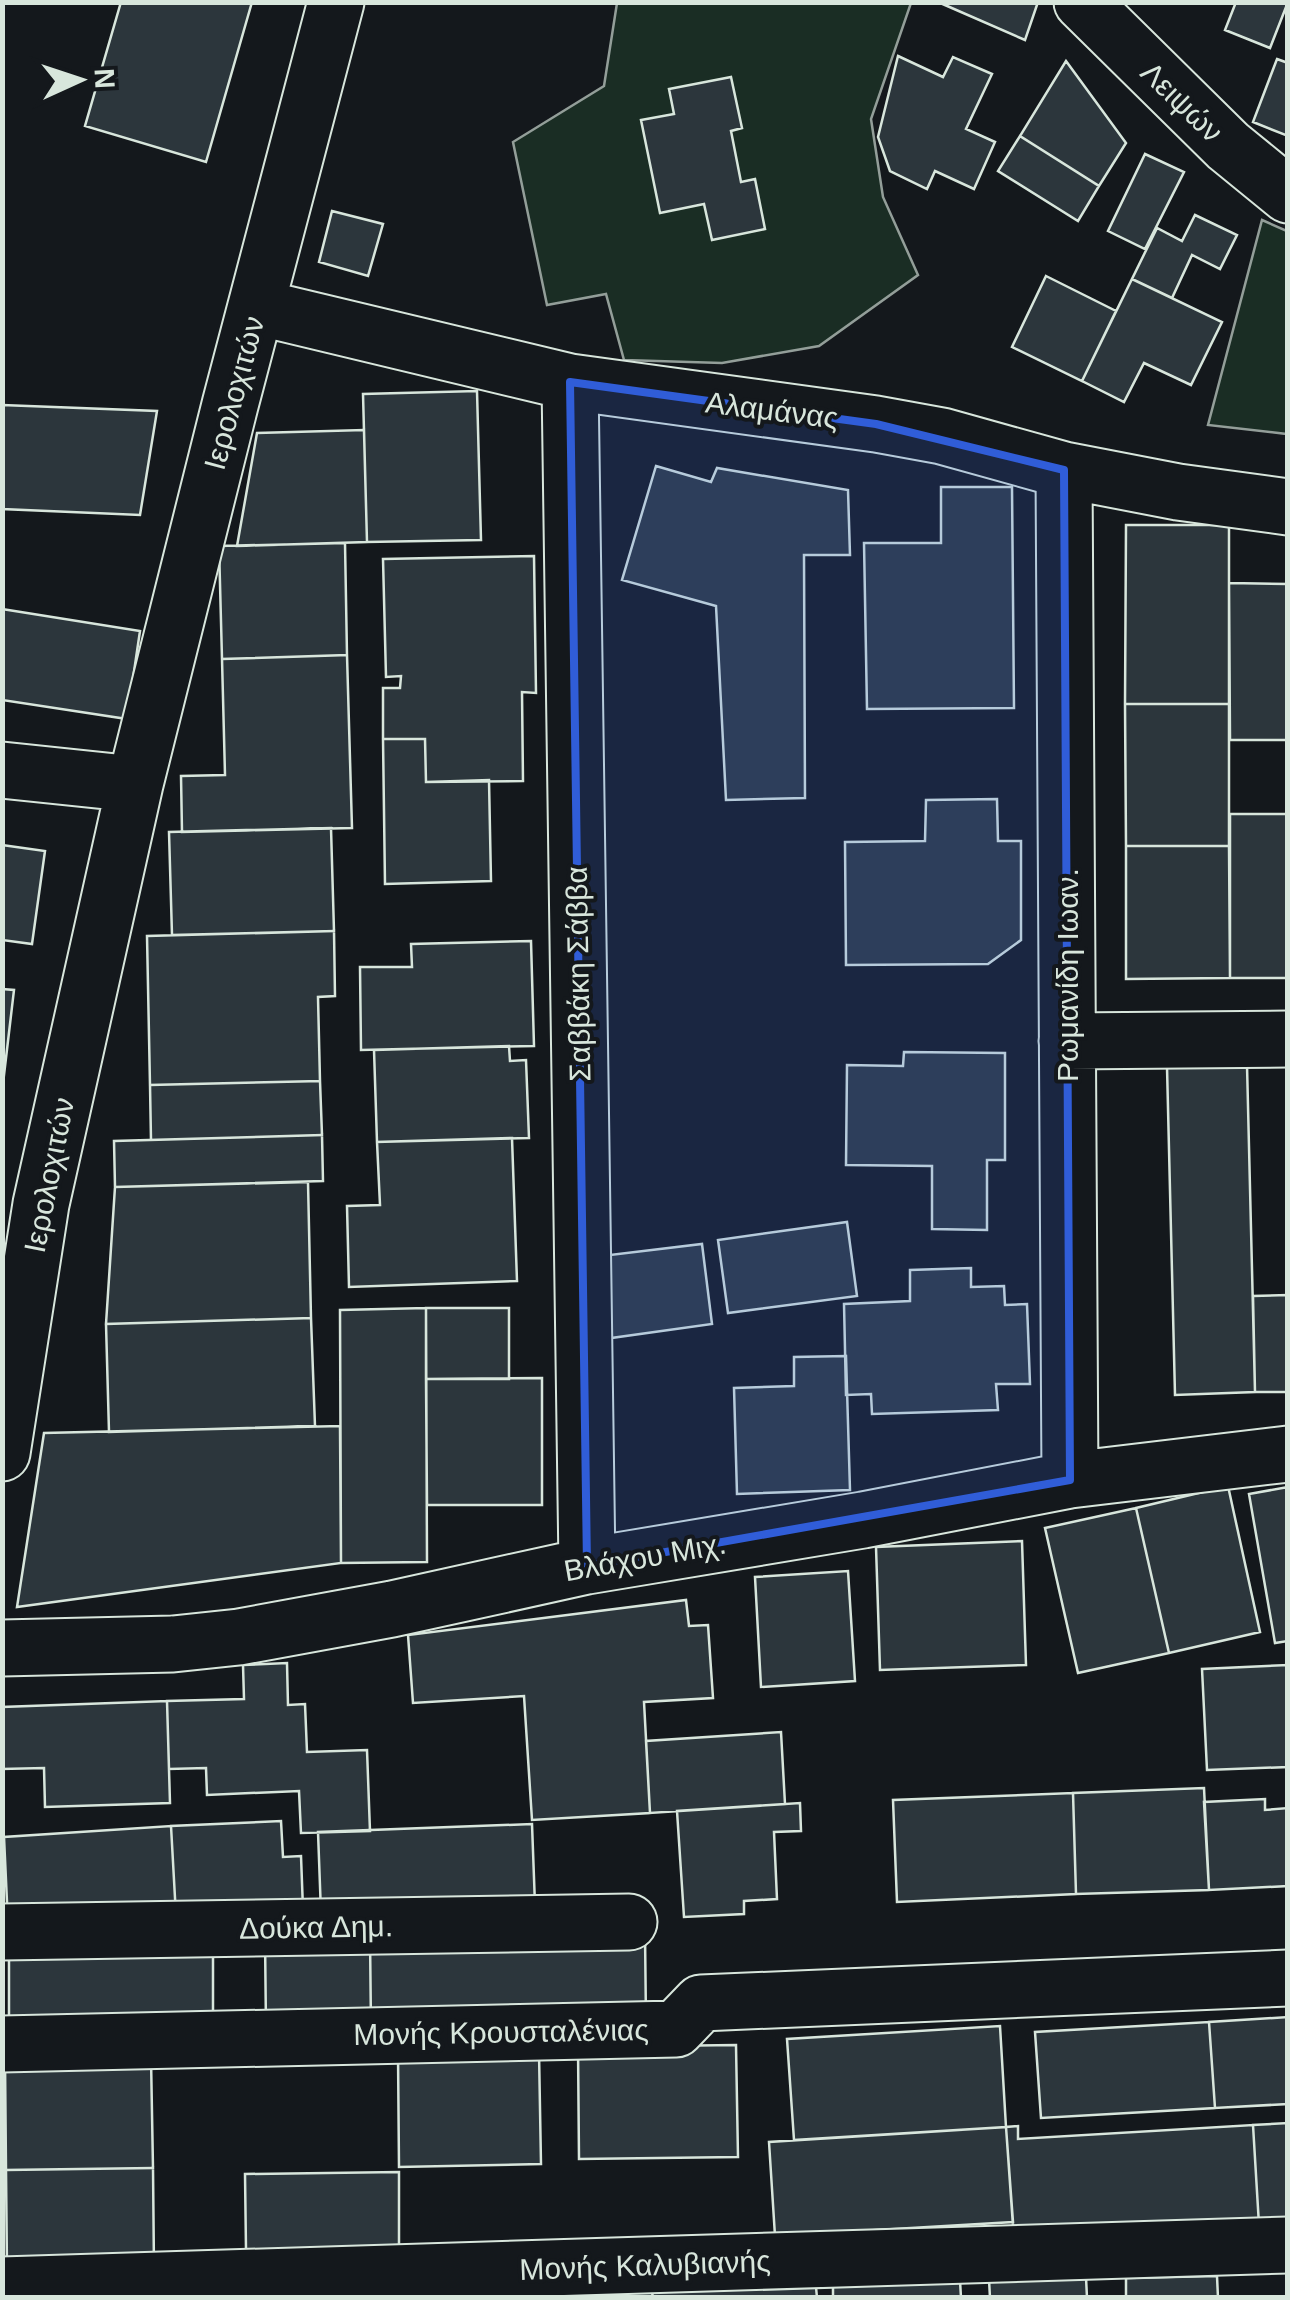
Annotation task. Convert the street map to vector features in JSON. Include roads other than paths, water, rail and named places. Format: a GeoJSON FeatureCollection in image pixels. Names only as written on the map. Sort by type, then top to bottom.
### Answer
{"type":"FeatureCollection","features":[{"type":"Feature","properties":{"kind":"street","name":"Ιερολοχιτών"},"geometry":{"type":"LineString","coordinates":[[2,1452],[41,1204],[135,784],[336,2]]}},
{"type":"Feature","properties":{"kind":"street","name":"Λειψών"},"geometry":{"type":"LineString","coordinates":[[1082,2],[1228,146],[1288,195]]}},
{"type":"Feature","properties":{"kind":"street","name":"Αλαμάνας"},"geometry":{"type":"LineString","coordinates":[[257,307],[570,382],[876,424],[942,436],[1064,470],[1178,492],[1288,506]]}},
{"type":"Feature","properties":{"kind":"street","name":"Σαββάκη Σάββα"},"geometry":{"type":"LineString","coordinates":[[570,382],[587,1566]]}},
{"type":"Feature","properties":{"kind":"street","name":"Ρωμανίδη Ιωαν."},"geometry":{"type":"LineString","coordinates":[[1064,470],[1070,1480]]}},
{"type":"Feature","properties":{"kind":"street"},"geometry":{"type":"LineString","coordinates":[[2,770],[135,784]]}},
{"type":"Feature","properties":{"kind":"street"},"geometry":{"type":"LineString","coordinates":[[1068,1041],[1288,1040]]}},
{"type":"Feature","properties":{"kind":"street","name":"Βλάχου Μιχ."},"geometry":{"type":"LineString","coordinates":[[2,1648],[173,1644],[239,1637],[392,1610],[587,1566],[863,1520],[1070,1480],[1288,1454]]}},
{"type":"Feature","properties":{"kind":"street","name":"Δούκα Δημ."},"geometry":{"type":"LineString","coordinates":[[2,1932],[629,1922]]}},
{"type":"Feature","properties":{"kind":"street","name":"Μονής Κρουσταλένιας"},"geometry":{"type":"LineString","coordinates":[[2,2044],[676,2028],[701,2002],[1288,1978]]}},
{"type":"Feature","properties":{"kind":"street","name":"Μονής Καλυβιανής"},"geometry":{"type":"LineString","coordinates":[[2,2285],[1288,2245]]}}]}
